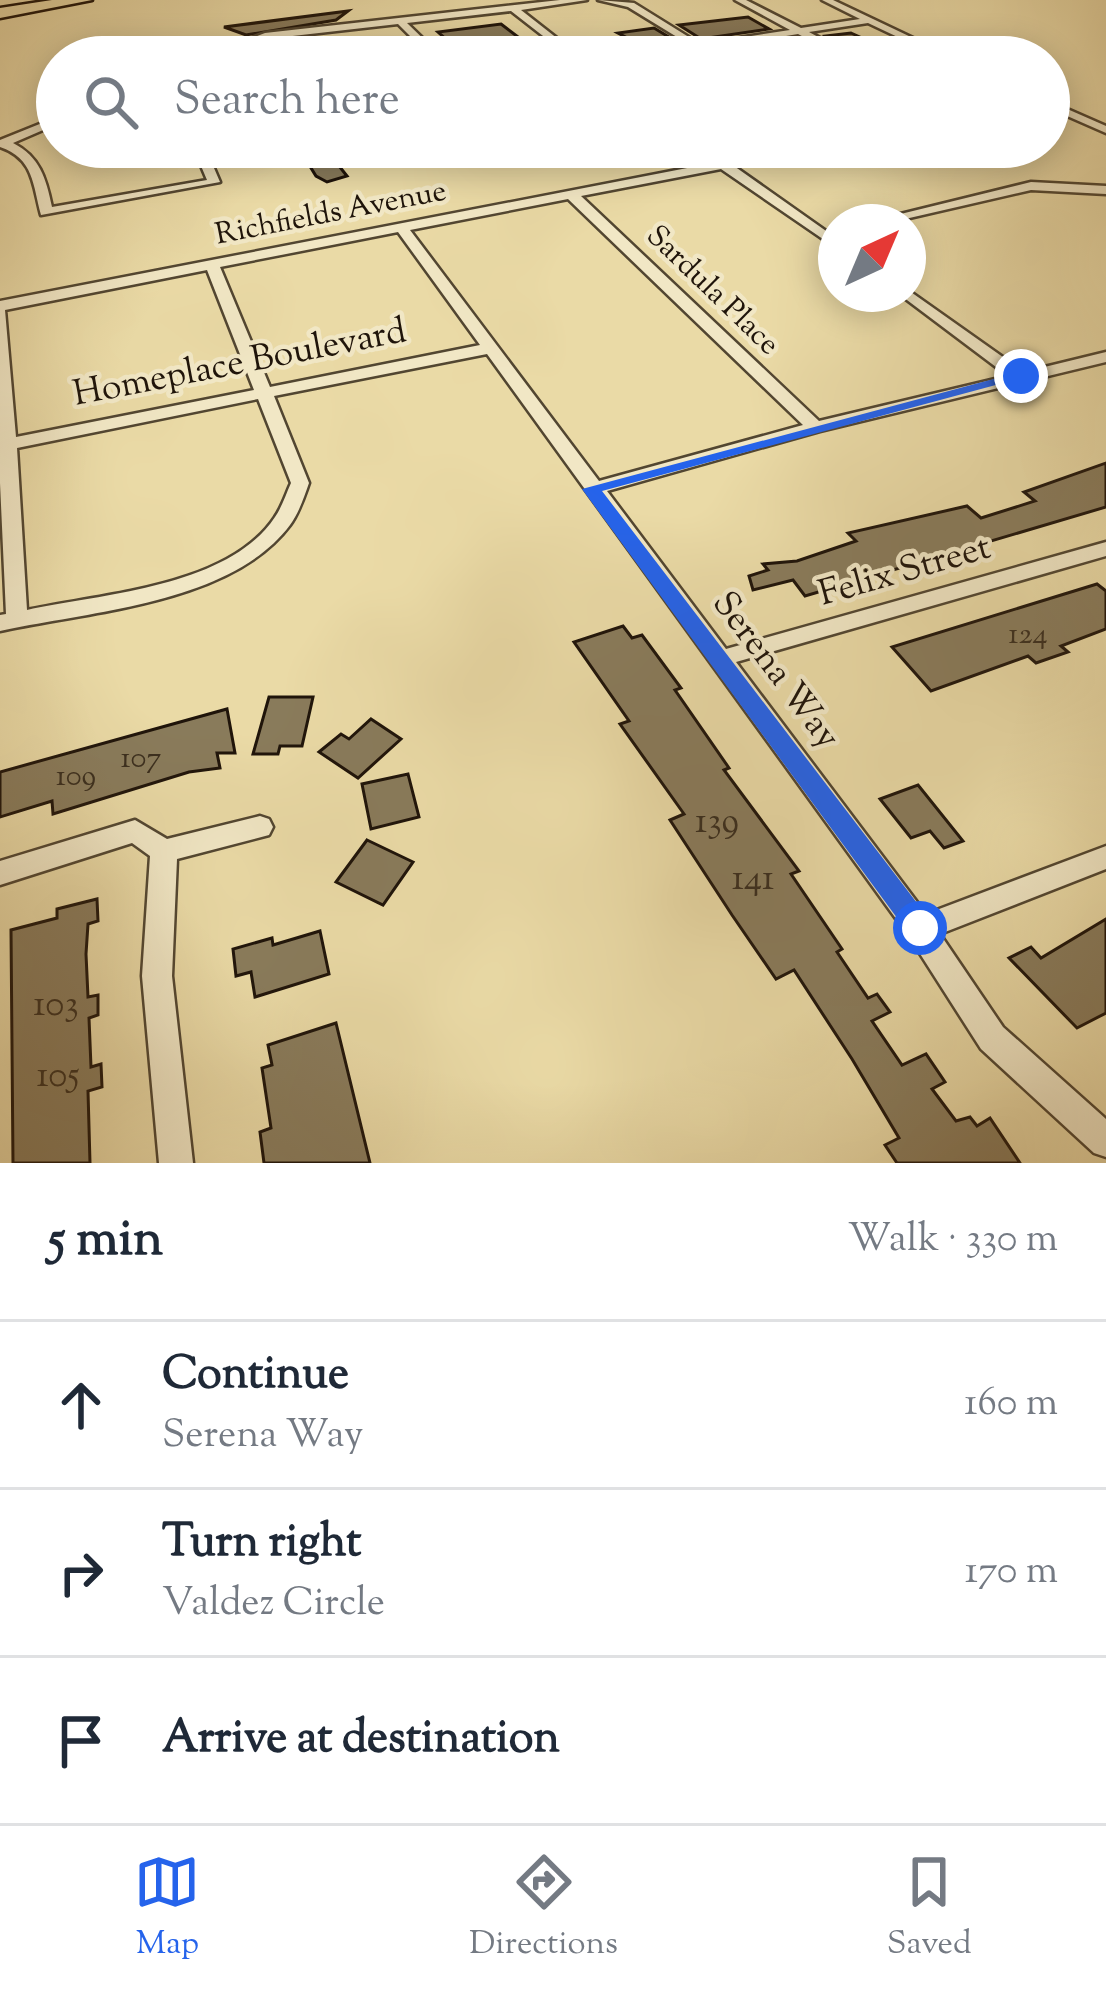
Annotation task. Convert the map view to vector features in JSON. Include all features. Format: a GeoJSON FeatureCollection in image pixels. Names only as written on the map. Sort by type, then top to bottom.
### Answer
{"type":"FeatureCollection","features":[{"type":"Feature","properties":{"kind":"highway"},"geometry":{"type":"LineString","coordinates":[[0,4],[28,0]]}},
{"type":"Feature","properties":{"kind":"highway"},"geometry":{"type":"LineString","coordinates":[[0,13],[84,0]]}},
{"type":"Feature","properties":{"kind":"street"},"geometry":{"type":"LineString","coordinates":[[265,36],[583,0]]}},
{"type":"Feature","properties":{"kind":"street"},"geometry":{"type":"LineString","coordinates":[[602,0],[631,5],[681,36]]}},
{"type":"Feature","properties":{"kind":"street"},"geometry":{"type":"LineString","coordinates":[[740,0],[811,36]]}},
{"type":"Feature","properties":{"kind":"street"},"geometry":{"type":"LineString","coordinates":[[826,0],[904,36]]}},
{"type":"Feature","properties":{"kind":"street"},"geometry":{"type":"LineString","coordinates":[[512,8],[549,36]]}},
{"type":"Feature","properties":{"kind":"street"},"geometry":{"type":"LineString","coordinates":[[399,20],[415,36]]}},
{"type":"Feature","properties":{"kind":"street"},"geometry":{"type":"LineString","coordinates":[[770,36],[871,20]]}},
{"type":"Feature","properties":{"kind":"street"},"geometry":{"type":"LineString","coordinates":[[1070,114],[1106,130]]}},
{"type":"Feature","properties":{"kind":"street"},"geometry":{"type":"LineString","coordinates":[[2,143],[36,129]]}},
{"type":"Feature","properties":{"kind":"street"},"geometry":{"type":"LineString","coordinates":[[2,143],[29,153],[36,163]]}},
{"type":"Feature","properties":{"kind":"street"},"geometry":{"type":"LineString","coordinates":[[37,168],[46,212],[214,182],[208,168]]}},
{"type":"Feature","properties":{"kind":"street","name":"Richfields Avenue"},"geometry":{"type":"LineString","coordinates":[[0,309],[212,263],[711,168]]}},
{"type":"Feature","properties":{"kind":"street"},"geometry":{"type":"LineString","coordinates":[[731,168],[818,225]]}},
{"type":"Feature","properties":{"kind":"street"},"geometry":{"type":"LineString","coordinates":[[926,211],[1031,187],[1063,184],[1106,190]]}},
{"type":"Feature","properties":{"kind":"street","name":"Sardula Place"},"geometry":{"type":"LineString","coordinates":[[572,195],[815,427]]}},
{"type":"Feature","properties":{"kind":"street","name":"Serena Way"},"geometry":{"type":"LineString","coordinates":[[403,229],[486,349],[723,658],[920,928],[992,1038],[1106,1141]]}},
{"type":"Feature","properties":{"kind":"street"},"geometry":{"type":"LineString","coordinates":[[0,309],[8,445],[9,620],[221,574],[270,541],[294,510],[300,483],[268,392],[212,263]]}},
{"type":"Feature","properties":{"kind":"street"},"geometry":{"type":"LineString","coordinates":[[926,308],[1021,376]]}},
{"type":"Feature","properties":{"kind":"street","name":"Homeplace Boulevard"},"geometry":{"type":"LineString","coordinates":[[8,445],[486,349]]}},
{"type":"Feature","properties":{"kind":"street"},"geometry":{"type":"LineString","coordinates":[[591,489],[815,427],[1106,357]]}},
{"type":"Feature","properties":{"kind":"street","name":"Felix Street"},"geometry":{"type":"LineString","coordinates":[[723,658],[1106,549]]}},
{"type":"Feature","properties":{"kind":"street"},"geometry":{"type":"LineString","coordinates":[[0,873],[134,832],[164,851],[260,827]]}},
{"type":"Feature","properties":{"kind":"street"},"geometry":{"type":"LineString","coordinates":[[164,851],[157,976],[176,1163]]}},
{"type":"Feature","properties":{"kind":"street"},"geometry":{"type":"LineString","coordinates":[[920,928],[1106,857]]}},
{"type":"Feature","properties":{"kind":"building"},"geometry":{"type":"Polygon","coordinates":[[[348,11],[336,20],[246,35],[224,27],[348,11]]]}},
{"type":"Feature","properties":{"kind":"building"},"geometry":{"type":"Polygon","coordinates":[[[748,17],[769,29],[696,36],[679,25],[748,17]]]}},
{"type":"Feature","properties":{"kind":"building"},"geometry":{"type":"Polygon","coordinates":[[[501,24],[517,36],[442,36],[438,32],[501,24]]]}},
{"type":"Feature","properties":{"kind":"building"},"geometry":{"type":"Polygon","coordinates":[[[654,28],[667,36],[624,36],[618,33],[654,28]]]}},
{"type":"Feature","properties":{"kind":"building"},"geometry":{"type":"Polygon","coordinates":[[[311,168],[341,168],[347,176],[327,182],[311,168]]]}},
{"type":"Feature","properties":{"kind":"building"},"geometry":{"type":"Polygon","coordinates":[[[1106,463],[1106,507],[805,596],[793,580],[753,590],[749,576],[768,570],[763,564],[797,561],[856,541],[848,533],[967,506],[981,518],[1035,501],[1024,492],[1106,463]]]}},
{"type":"Feature","properties":{"kind":"building"},"geometry":{"type":"Polygon","coordinates":[[[1097,584],[1106,591],[1106,629],[1061,646],[1068,652],[1036,663],[1028,656],[931,691],[892,647],[1097,584]]]}},
{"type":"Feature","properties":{"kind":"building"},"geometry":{"type":"Polygon","coordinates":[[[623,626],[632,638],[642,635],[681,688],[675,690],[729,768],[724,770],[799,871],[791,874],[842,949],[837,952],[868,998],[877,994],[890,1012],[872,1021],[902,1065],[926,1054],[945,1082],[932,1089],[956,1121],[970,1117],[977,1126],[990,1118],[1020,1163],[897,1163],[885,1145],[899,1138],[852,1059],[794,970],[776,979],[732,915],[670,820],[684,814],[620,724],[629,721],[574,642],[623,626]]]}},
{"type":"Feature","properties":{"kind":"building"},"geometry":{"type":"Polygon","coordinates":[[[269,697],[313,697],[302,746],[280,746],[278,754],[253,754],[269,697]]]}},
{"type":"Feature","properties":{"kind":"building"},"geometry":{"type":"Polygon","coordinates":[[[227,709],[235,753],[217,753],[220,768],[189,772],[53,814],[52,801],[0,817],[0,772],[227,709]]]}},
{"type":"Feature","properties":{"kind":"building"},"geometry":{"type":"Polygon","coordinates":[[[371,719],[401,739],[358,778],[319,752],[341,734],[349,739],[371,719]]]}},
{"type":"Feature","properties":{"kind":"building"},"geometry":{"type":"Polygon","coordinates":[[[408,774],[419,817],[371,829],[362,784],[408,774]]]}},
{"type":"Feature","properties":{"kind":"building"},"geometry":{"type":"Polygon","coordinates":[[[918,785],[963,841],[944,848],[930,831],[911,838],[880,799],[918,785]]]}},
{"type":"Feature","properties":{"kind":"building"},"geometry":{"type":"Polygon","coordinates":[[[367,840],[413,862],[383,905],[336,882],[367,840]]]}},
{"type":"Feature","properties":{"kind":"building"},"geometry":{"type":"Polygon","coordinates":[[[97,899],[98,921],[88,924],[86,954],[88,997],[98,995],[98,1015],[89,1018],[91,1067],[101,1064],[102,1087],[88,1091],[90,1163],[13,1163],[11,930],[57,918],[57,909],[97,899]]]}},
{"type":"Feature","properties":{"kind":"building"},"geometry":{"type":"Polygon","coordinates":[[[1106,919],[1106,1013],[1077,1028],[1009,958],[1031,947],[1041,958],[1106,919]]]}},
{"type":"Feature","properties":{"kind":"building"},"geometry":{"type":"Polygon","coordinates":[[[320,931],[329,974],[255,997],[251,972],[236,976],[233,949],[272,938],[273,945],[320,931]]]}},
{"type":"Feature","properties":{"kind":"building"},"geometry":{"type":"Polygon","coordinates":[[[336,1023],[370,1163],[264,1163],[260,1132],[271,1128],[262,1068],[272,1065],[268,1045],[336,1023]]]}},
{"type":"Feature","properties":{"kind":"route"},"geometry":{"type":"LineString","coordinates":[[920,928],[723,658],[591,489],[1021,376]]}}]}
